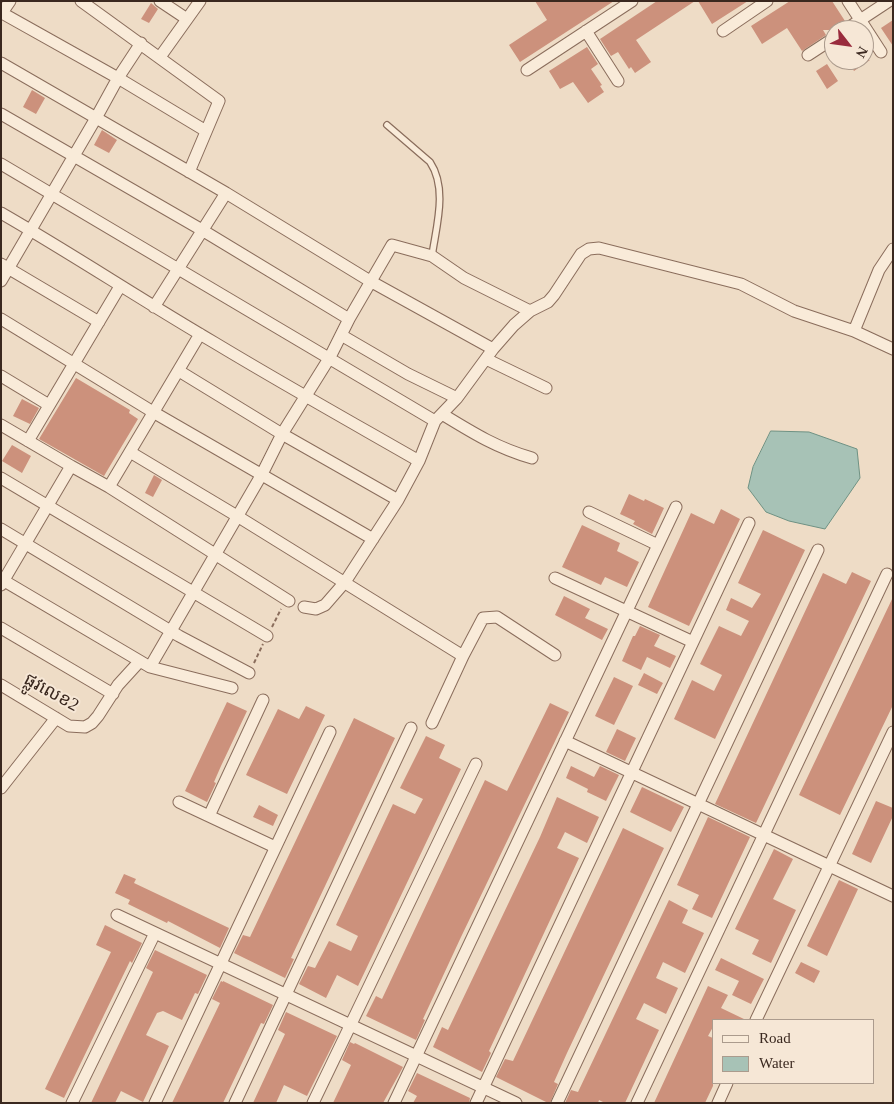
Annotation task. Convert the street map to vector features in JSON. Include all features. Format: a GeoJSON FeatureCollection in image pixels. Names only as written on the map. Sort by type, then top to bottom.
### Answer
{"type":"FeatureCollection","features":[{"type":"Feature","properties":{"kind":"street"},"geometry":{"type":"LineString","coordinates":[[10,1],[2,13],[118,78],[206,131]]}},
{"type":"Feature","properties":{"kind":"street"},"geometry":{"type":"LineString","coordinates":[[81,1],[219,100],[189,172]]}},
{"type":"Feature","properties":{"kind":"street"},"geometry":{"type":"LineString","coordinates":[[160,1],[187,19]]}},
{"type":"Feature","properties":{"kind":"street"},"geometry":{"type":"LineString","coordinates":[[160,57],[200,1]]}},
{"type":"Feature","properties":{"kind":"street"},"geometry":{"type":"LineString","coordinates":[[526,70],[632,1]]}},
{"type":"Feature","properties":{"kind":"street"},"geometry":{"type":"LineString","coordinates":[[723,31],[767,1]]}},
{"type":"Feature","properties":{"kind":"street"},"geometry":{"type":"LineString","coordinates":[[848,1],[860,20],[890,1]]}},
{"type":"Feature","properties":{"kind":"street"},"geometry":{"type":"LineString","coordinates":[[586,31],[618,81]]}},
{"type":"Feature","properties":{"kind":"street"},"geometry":{"type":"LineString","coordinates":[[874,41],[881,52]]}},
{"type":"Feature","properties":{"kind":"street"},"geometry":{"type":"LineString","coordinates":[[1,281],[5,266],[52,194],[118,78],[141,43]]}},
{"type":"Feature","properties":{"kind":"street"},"geometry":{"type":"LineString","coordinates":[[808,55],[824,45]]}},
{"type":"Feature","properties":{"kind":"street"},"geometry":{"type":"LineString","coordinates":[[1,63],[226,193],[370,281],[493,349]]}},
{"type":"Feature","properties":{"kind":"street"},"geometry":{"type":"LineString","coordinates":[[1,114],[202,230],[349,319]]}},
{"type":"Feature","properties":{"kind":"street"},"geometry":{"type":"LineString","coordinates":[[1,164],[330,357],[439,417],[511,452],[532,458]]}},
{"type":"Feature","properties":{"kind":"street"},"geometry":{"type":"LineString","coordinates":[[154,307],[226,193]]}},
{"type":"Feature","properties":{"kind":"street"},"geometry":{"type":"LineString","coordinates":[[1,213],[56,244],[154,307],[419,461]]}},
{"type":"Feature","properties":{"kind":"street"},"geometry":{"type":"LineString","coordinates":[[150,667],[262,474],[282,434],[330,357],[370,281],[392,246],[432,256],[464,278],[530,310]]}},
{"type":"Feature","properties":{"kind":"street"},"geometry":{"type":"LineString","coordinates":[[304,607],[316,609],[325,605],[345,582],[398,500],[419,461],[439,417],[457,398],[493,349],[514,325],[530,310],[548,302],[581,254],[589,249],[599,248],[741,284],[794,311],[854,331],[893,349]]}},
{"type":"Feature","properties":{"kind":"street"},"geometry":{"type":"LineString","coordinates":[[854,331],[879,270],[893,249]]}},
{"type":"Feature","properties":{"kind":"street"},"geometry":{"type":"LineString","coordinates":[[5,266],[99,322]]}},
{"type":"Feature","properties":{"kind":"street"},"geometry":{"type":"LineString","coordinates":[[28,441],[119,288],[122,287]]}},
{"type":"Feature","properties":{"kind":"street"},"geometry":{"type":"LineString","coordinates":[[1,319],[153,412],[373,539]]}},
{"type":"Feature","properties":{"kind":"street"},"geometry":{"type":"LineString","coordinates":[[109,487],[200,334]]}},
{"type":"Feature","properties":{"kind":"street"},"geometry":{"type":"LineString","coordinates":[[341,336],[408,374],[457,398]]}},
{"type":"Feature","properties":{"kind":"street"},"geometry":{"type":"LineString","coordinates":[[486,359],[546,388]]}},
{"type":"Feature","properties":{"kind":"street"},"geometry":{"type":"LineString","coordinates":[[179,371],[282,434],[398,500]]}},
{"type":"Feature","properties":{"kind":"street"},"geometry":{"type":"LineString","coordinates":[[1,376],[49,405]]}},
{"type":"Feature","properties":{"kind":"street"},"geometry":{"type":"LineString","coordinates":[[1,425],[109,487],[289,601]]}},
{"type":"Feature","properties":{"kind":"street"},"geometry":{"type":"LineString","coordinates":[[130,452],[238,516],[463,656]]}},
{"type":"Feature","properties":{"kind":"street"},"geometry":{"type":"LineString","coordinates":[[70,466],[2,582],[139,662],[150,667],[232,688]]}},
{"type":"Feature","properties":{"kind":"street"},"geometry":{"type":"LineString","coordinates":[[1,478],[267,636]]}},
{"type":"Feature","properties":{"kind":"street"},"geometry":{"type":"LineString","coordinates":[[394,1103],[676,507]]}},
{"type":"Feature","properties":{"kind":"street"},"geometry":{"type":"LineString","coordinates":[[589,512],[658,546]]}},
{"type":"Feature","properties":{"kind":"street"},"geometry":{"type":"LineString","coordinates":[[476,1103],[749,523]]}},
{"type":"Feature","properties":{"kind":"street"},"geometry":{"type":"LineString","coordinates":[[1,530],[170,630],[249,673]]}},
{"type":"Feature","properties":{"kind":"street"},"geometry":{"type":"LineString","coordinates":[[557,1103],[818,550]]}},
{"type":"Feature","properties":{"kind":"street"},"geometry":{"type":"LineString","coordinates":[[637,1103],[887,574]]}},
{"type":"Feature","properties":{"kind":"street"},"geometry":{"type":"LineString","coordinates":[[555,578],[693,642]]}},
{"type":"Feature","properties":{"kind":"street"},"geometry":{"type":"LineString","coordinates":[[432,723],[463,656],[484,618],[497,617],[556,655]]}},
{"type":"Feature","properties":{"kind":"street"},"geometry":{"type":"LineString","coordinates":[[1,628],[112,694],[139,662]]}},
{"type":"Feature","properties":{"kind":"street","name":"ផ្លូវលេខ2"},"geometry":{"type":"LineString","coordinates":[[1,685],[69,726],[85,727],[98,716],[112,694]]}},
{"type":"Feature","properties":{"kind":"street"},"geometry":{"type":"LineString","coordinates":[[209,816],[263,700]]}},
{"type":"Feature","properties":{"kind":"street"},"geometry":{"type":"LineString","coordinates":[[1,788],[56,718]]}},
{"type":"Feature","properties":{"kind":"street"},"geometry":{"type":"LineString","coordinates":[[235,1103],[411,728]]}},
{"type":"Feature","properties":{"kind":"street"},"geometry":{"type":"LineString","coordinates":[[155,1103],[330,732]]}},
{"type":"Feature","properties":{"kind":"street"},"geometry":{"type":"LineString","coordinates":[[756,1019],[893,732]]}},
{"type":"Feature","properties":{"kind":"street"},"geometry":{"type":"LineString","coordinates":[[566,741],[893,896]]}},
{"type":"Feature","properties":{"kind":"street"},"geometry":{"type":"LineString","coordinates":[[313,1103],[476,764]]}},
{"type":"Feature","properties":{"kind":"street"},"geometry":{"type":"LineString","coordinates":[[179,802],[275,847]]}},
{"type":"Feature","properties":{"kind":"street"},"geometry":{"type":"LineString","coordinates":[[117,915],[516,1103]]}},
{"type":"Feature","properties":{"kind":"street"},"geometry":{"type":"LineString","coordinates":[[72,1103],[155,933]]}},
{"type":"Feature","properties":{"kind":"street"},"geometry":{"type":"LineString","coordinates":[[718,1103],[727,1084]]}},
{"type":"Feature","properties":{"kind":"lane"},"geometry":{"type":"LineString","coordinates":[[387,125],[430,162],[434,168],[440,191],[432,256]]}},
{"type":"Feature","properties":{"kind":"water"},"geometry":{"type":"Polygon","coordinates":[[[771,431],[809,432],[857,449],[860,478],[825,529],[789,521],[766,512],[748,488],[753,467],[771,431]]]}},
{"type":"Feature","properties":{"kind":"building"},"geometry":{"type":"Polygon","coordinates":[[[535,1],[614,1],[520,62],[509,45],[547,20],[535,1]]]}},
{"type":"Feature","properties":{"kind":"building"},"geometry":{"type":"Polygon","coordinates":[[[657,1],[695,1],[636,40],[651,62],[635,73],[631,67],[629,69],[618,52],[611,56],[600,39],[657,1]]]}},
{"type":"Feature","properties":{"kind":"building"},"geometry":{"type":"Polygon","coordinates":[[[698,1],[748,1],[712,24],[698,1]]]}},
{"type":"Feature","properties":{"kind":"building"},"geometry":{"type":"Polygon","coordinates":[[[790,1],[832,1],[844,20],[824,20],[824,36],[802,51],[787,28],[762,44],[751,26],[790,1]]]}},
{"type":"Feature","properties":{"kind":"building"},"geometry":{"type":"Polygon","coordinates":[[[151,3],[158,9],[149,23],[141,19],[151,3]]]}},
{"type":"Feature","properties":{"kind":"building"},"geometry":{"type":"Polygon","coordinates":[[[893,20],[893,46],[881,28],[893,20]]]}},
{"type":"Feature","properties":{"kind":"building"},"geometry":{"type":"Polygon","coordinates":[[[587,47],[598,64],[591,69],[602,85],[600,86],[604,92],[588,103],[573,82],[560,89],[549,71],[587,47]]]}},
{"type":"Feature","properties":{"kind":"building"},"geometry":{"type":"Polygon","coordinates":[[[824,66],[824,70],[831,70],[838,81],[827,89],[816,71],[824,66]]]}},
{"type":"Feature","properties":{"kind":"building"},"geometry":{"type":"Polygon","coordinates":[[[32,90],[45,98],[36,114],[23,107],[32,90]]]}},
{"type":"Feature","properties":{"kind":"building"},"geometry":{"type":"Polygon","coordinates":[[[102,130],[117,140],[109,153],[94,145],[102,130]]]}},
{"type":"Feature","properties":{"kind":"building"},"geometry":{"type":"Polygon","coordinates":[[[76,378],[130,410],[129,413],[138,419],[104,476],[39,439],[76,378]]]}},
{"type":"Feature","properties":{"kind":"building"},"geometry":{"type":"Polygon","coordinates":[[[22,399],[39,408],[30,424],[13,416],[22,399]]]}},
{"type":"Feature","properties":{"kind":"building"},"geometry":{"type":"Polygon","coordinates":[[[12,445],[31,456],[22,473],[2,461],[12,445]]]}},
{"type":"Feature","properties":{"kind":"building"},"geometry":{"type":"Polygon","coordinates":[[[154,475],[162,480],[153,497],[145,493],[154,475]]]}},
{"type":"Feature","properties":{"kind":"building"},"geometry":{"type":"Polygon","coordinates":[[[629,494],[664,508],[652,534],[633,524],[635,521],[620,514],[629,494]]]}},
{"type":"Feature","properties":{"kind":"building"},"geometry":{"type":"Polygon","coordinates":[[[721,509],[740,519],[689,626],[648,607],[691,513],[714,524],[721,509]]]}},
{"type":"Feature","properties":{"kind":"building"},"geometry":{"type":"Polygon","coordinates":[[[582,525],[620,543],[617,551],[639,562],[627,587],[605,577],[601,585],[562,567],[582,525]]]}},
{"type":"Feature","properties":{"kind":"building"},"geometry":{"type":"Polygon","coordinates":[[[763,530],[805,550],[715,739],[674,719],[692,680],[714,691],[722,675],[700,664],[719,626],[741,636],[749,621],[726,610],[731,598],[752,608],[761,594],[738,583],[763,530]]]}},
{"type":"Feature","properties":{"kind":"building"},"geometry":{"type":"Polygon","coordinates":[[[852,572],[871,581],[756,823],[715,804],[823,573],[846,584],[852,572]]]}},
{"type":"Feature","properties":{"kind":"building"},"geometry":{"type":"Polygon","coordinates":[[[564,596],[590,609],[585,618],[608,629],[602,640],[555,615],[564,596]]]}},
{"type":"Feature","properties":{"kind":"building"},"geometry":{"type":"Polygon","coordinates":[[[893,597],[893,705],[840,815],[799,795],[893,597]]]}},
{"type":"Feature","properties":{"kind":"building"},"geometry":{"type":"Polygon","coordinates":[[[640,626],[660,635],[654,646],[676,656],[670,668],[647,657],[641,670],[622,661],[633,636],[635,636],[640,626]]]}},
{"type":"Feature","properties":{"kind":"building"},"geometry":{"type":"Polygon","coordinates":[[[644,673],[663,683],[657,694],[638,685],[644,673]]]}},
{"type":"Feature","properties":{"kind":"building"},"geometry":{"type":"Polygon","coordinates":[[[614,677],[633,686],[614,725],[595,716],[614,677]]]}},
{"type":"Feature","properties":{"kind":"building"},"geometry":{"type":"Polygon","coordinates":[[[227,702],[247,711],[221,766],[214,782],[216,783],[207,802],[185,791],[227,702]]]}},
{"type":"Feature","properties":{"kind":"building"},"geometry":{"type":"Polygon","coordinates":[[[550,703],[569,712],[461,937],[423,1019],[425,1020],[416,1040],[366,1016],[376,996],[382,999],[485,780],[507,791],[550,703]]]}},
{"type":"Feature","properties":{"kind":"building"},"geometry":{"type":"Polygon","coordinates":[[[306,706],[325,715],[287,794],[246,775],[278,709],[299,719],[306,706]]]}},
{"type":"Feature","properties":{"kind":"building"},"geometry":{"type":"Polygon","coordinates":[[[354,718],[395,738],[291,958],[294,959],[285,978],[234,953],[243,935],[250,937],[354,718]]]}},
{"type":"Feature","properties":{"kind":"building"},"geometry":{"type":"Polygon","coordinates":[[[617,729],[636,738],[625,761],[606,752],[617,729]]]}},
{"type":"Feature","properties":{"kind":"building"},"geometry":{"type":"Polygon","coordinates":[[[426,736],[445,745],[439,758],[461,769],[358,986],[337,975],[326,998],[299,984],[308,966],[315,968],[329,941],[351,951],[358,936],[336,925],[393,804],[415,814],[423,799],[400,788],[426,736]]]}},
{"type":"Feature","properties":{"kind":"building"},"geometry":{"type":"Polygon","coordinates":[[[571,766],[594,777],[600,766],[619,775],[606,801],[587,792],[588,789],[566,778],[571,766]]]}},
{"type":"Feature","properties":{"kind":"building"},"geometry":{"type":"Polygon","coordinates":[[[642,787],[684,807],[671,832],[630,812],[642,787]]]}},
{"type":"Feature","properties":{"kind":"building"},"geometry":{"type":"Polygon","coordinates":[[[557,797],[599,817],[587,843],[565,832],[557,848],[579,858],[489,1051],[491,1053],[482,1072],[433,1047],[442,1027],[448,1030],[540,837],[557,797]]]}},
{"type":"Feature","properties":{"kind":"building"},"geometry":{"type":"Polygon","coordinates":[[[876,801],[893,808],[893,816],[871,863],[852,854],[876,801]]]}},
{"type":"Feature","properties":{"kind":"building"},"geometry":{"type":"Polygon","coordinates":[[[259,805],[278,815],[273,826],[253,817],[259,805]]]}},
{"type":"Feature","properties":{"kind":"building"},"geometry":{"type":"Polygon","coordinates":[[[708,817],[750,837],[712,918],[692,909],[699,895],[677,885],[708,817]]]}},
{"type":"Feature","properties":{"kind":"building"},"geometry":{"type":"Polygon","coordinates":[[[623,828],[664,848],[567,1053],[554,1082],[558,1084],[550,1103],[548,1103],[496,1077],[505,1059],[513,1061],[623,828]]]}},
{"type":"Feature","properties":{"kind":"building"},"geometry":{"type":"Polygon","coordinates":[[[774,849],[793,859],[773,899],[796,910],[771,963],[752,954],[759,940],[735,929],[774,849]]]}},
{"type":"Feature","properties":{"kind":"building"},"geometry":{"type":"Polygon","coordinates":[[[124,874],[136,879],[134,883],[229,928],[220,948],[168,921],[167,923],[128,904],[130,900],[115,893],[124,874]]]}},
{"type":"Feature","properties":{"kind":"building"},"geometry":{"type":"Polygon","coordinates":[[[839,880],[858,889],[827,956],[807,946],[839,880]]]}},
{"type":"Feature","properties":{"kind":"building"},"geometry":{"type":"Polygon","coordinates":[[[669,900],[688,910],[682,923],[704,933],[685,973],[663,962],[656,978],[678,988],[666,1014],[644,1003],[636,1019],[659,1030],[625,1103],[605,1103],[599,1100],[598,1103],[565,1103],[571,1090],[578,1092],[669,900]]]}},
{"type":"Feature","properties":{"kind":"building"},"geometry":{"type":"Polygon","coordinates":[[[105,925],[142,943],[132,963],[130,961],[64,1098],[45,1089],[111,952],[96,945],[105,925]]]}},
{"type":"Feature","properties":{"kind":"building"},"geometry":{"type":"Polygon","coordinates":[[[155,950],[207,975],[198,994],[195,993],[182,1020],[163,1011],[157,1013],[146,1035],[169,1046],[143,1102],[121,1091],[115,1103],[91,1103],[153,972],[146,968],[155,950]]]}},
{"type":"Feature","properties":{"kind":"building"},"geometry":{"type":"Polygon","coordinates":[[[721,958],[764,979],[751,1004],[732,995],[739,981],[715,970],[721,958]]]}},
{"type":"Feature","properties":{"kind":"building"},"geometry":{"type":"Polygon","coordinates":[[[801,962],[820,971],[814,983],[795,973],[801,962]]]}},
{"type":"Feature","properties":{"kind":"building"},"geometry":{"type":"Polygon","coordinates":[[[221,981],[273,1005],[264,1024],[261,1023],[223,1103],[172,1103],[220,1003],[212,999],[221,981]]]}},
{"type":"Feature","properties":{"kind":"building"},"geometry":{"type":"Polygon","coordinates":[[[708,986],[728,995],[721,1008],[744,1019],[712,1019],[712,1029],[708,1036],[712,1038],[713,1086],[705,1103],[654,1103],[708,986]]]}},
{"type":"Feature","properties":{"kind":"building"},"geometry":{"type":"Polygon","coordinates":[[[286,1012],[337,1036],[307,1096],[284,1085],[276,1103],[253,1103],[285,1034],[278,1030],[286,1012]]]}},
{"type":"Feature","properties":{"kind":"building"},"geometry":{"type":"Polygon","coordinates":[[[350,1042],[403,1067],[383,1103],[333,1103],[351,1065],[342,1060],[350,1042]]]}},
{"type":"Feature","properties":{"kind":"building"},"geometry":{"type":"Polygon","coordinates":[[[417,1073],[470,1098],[469,1103],[413,1103],[417,1096],[408,1091],[417,1073]]]}}]}
